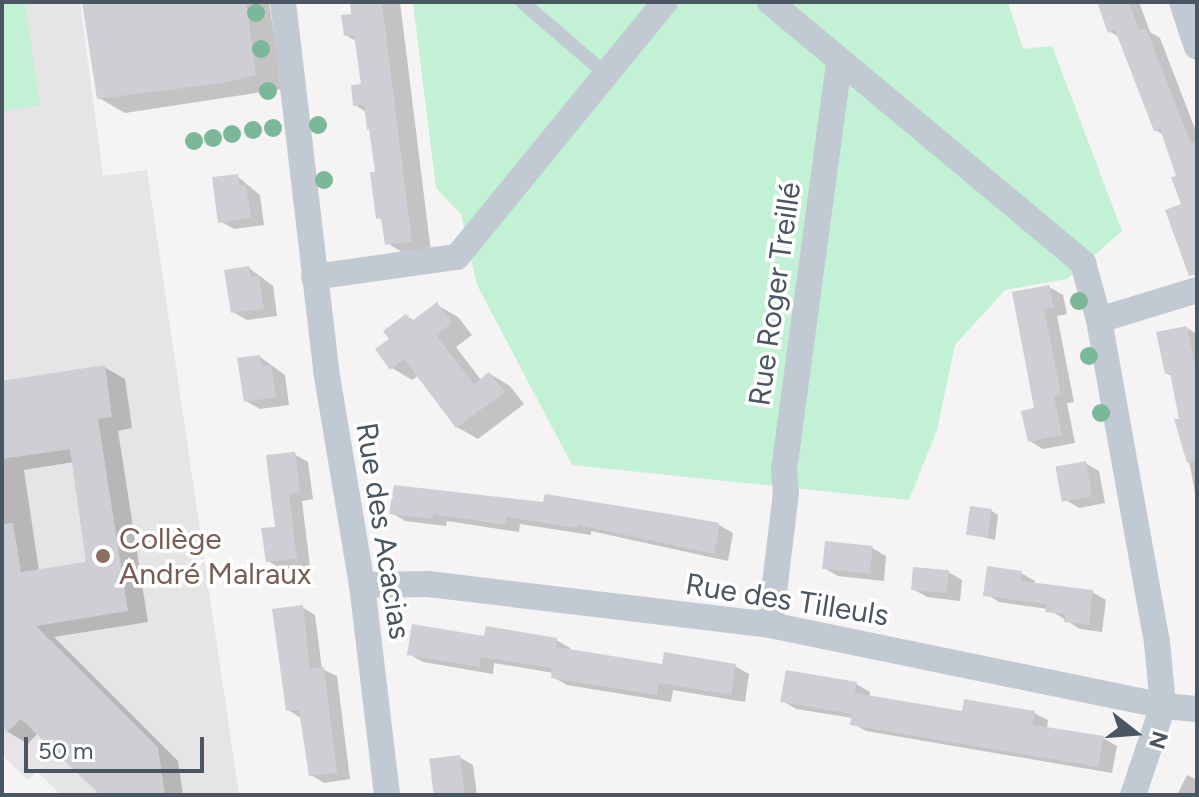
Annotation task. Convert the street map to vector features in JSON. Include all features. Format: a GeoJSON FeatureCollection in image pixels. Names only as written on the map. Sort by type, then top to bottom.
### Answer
{"type":"FeatureCollection","features":[{"type":"Feature","properties":{"kind":"street","name":"Rue des Acacias"},"geometry":{"type":"LineString","coordinates":[[283,2],[314,277],[362,585],[387,795]]}},
{"type":"Feature","properties":{"kind":"street"},"geometry":{"type":"LineString","coordinates":[[314,277],[457,257],[665,2]]}},
{"type":"Feature","properties":{"kind":"street"},"geometry":{"type":"LineString","coordinates":[[770,2],[1083,263],[1099,320],[1157,642],[1163,706],[1133,795]]}},
{"type":"Feature","properties":{"kind":"street"},"geometry":{"type":"LineString","coordinates":[[1182,2],[1197,47]]}},
{"type":"Feature","properties":{"kind":"street","name":"Rue Roger Treillé"},"geometry":{"type":"LineString","coordinates":[[770,625],[786,493],[784,470],[839,62]]}},
{"type":"Feature","properties":{"kind":"street"},"geometry":{"type":"LineString","coordinates":[[1099,320],[1197,290]]}},
{"type":"Feature","properties":{"kind":"street","name":"Rue des Tilleuls"},"geometry":{"type":"LineString","coordinates":[[362,585],[428,584],[770,625],[1163,706],[1197,709]]}},
{"type":"Feature","properties":{"kind":"lane"},"geometry":{"type":"LineString","coordinates":[[522,2],[606,74]]}},
{"type":"Feature","properties":{"kind":"shaded area","name":"Collège André Malraux"},"geometry":{"type":"Polygon","coordinates":[[[2,2],[80,2],[103,176],[147,170],[239,795],[61,795],[37,771],[28,780],[2,755],[2,2]]]}},
{"type":"Feature","properties":{"kind":"green space"},"geometry":{"type":"Polygon","coordinates":[[[2,2],[25,2],[40,105],[2,111],[2,2]]]}},
{"type":"Feature","properties":{"kind":"green space"},"geometry":{"type":"Polygon","coordinates":[[[413,2],[1008,2],[1023,49],[1052,46],[1122,231],[1067,279],[1005,290],[955,345],[937,430],[909,500],[572,465],[477,285],[461,214],[436,188],[413,2]]]}},
{"type":"Feature","properties":{"kind":"building"},"geometry":{"type":"Polygon","coordinates":[[[82,2],[246,2],[256,75],[223,83],[97,99],[82,2]]]}},
{"type":"Feature","properties":{"kind":"building"},"geometry":{"type":"Polygon","coordinates":[[[350,2],[382,2],[412,241],[385,245],[381,218],[376,219],[370,172],[375,172],[369,129],[364,105],[353,106],[351,85],[361,84],[354,35],[344,36],[341,15],[351,14],[350,2]]]}},
{"type":"Feature","properties":{"kind":"building"},"geometry":{"type":"Polygon","coordinates":[[[1097,2],[1129,2],[1139,30],[1146,28],[1191,143],[1197,141],[1197,274],[1189,276],[1165,210],[1181,204],[1171,177],[1176,176],[1160,129],[1154,131],[1115,30],[1108,33],[1097,2]]]}},
{"type":"Feature","properties":{"kind":"building"},"geometry":{"type":"Polygon","coordinates":[[[238,174],[240,185],[246,185],[251,218],[218,223],[212,177],[238,174]]]}},
{"type":"Feature","properties":{"kind":"building"},"geometry":{"type":"Polygon","coordinates":[[[249,266],[251,277],[259,276],[264,309],[231,313],[224,270],[249,266]]]}},
{"type":"Feature","properties":{"kind":"building"},"geometry":{"type":"Polygon","coordinates":[[[1049,285],[1054,307],[1044,309],[1061,395],[1054,396],[1062,435],[1028,442],[1021,411],[1034,408],[1012,292],[1049,285]]]}},
{"type":"Feature","properties":{"kind":"building"},"geometry":{"type":"Polygon","coordinates":[[[437,302],[452,323],[436,335],[474,384],[489,372],[505,392],[456,428],[404,359],[390,370],[375,349],[389,339],[383,331],[406,314],[412,321],[437,302]]]}},
{"type":"Feature","properties":{"kind":"building"},"geometry":{"type":"Polygon","coordinates":[[[1187,326],[1197,375],[1197,462],[1187,463],[1174,419],[1179,419],[1170,373],[1165,374],[1156,332],[1187,326]]]}},
{"type":"Feature","properties":{"kind":"building"},"geometry":{"type":"Polygon","coordinates":[[[260,355],[262,366],[271,365],[276,397],[244,402],[237,358],[260,355]]]}},
{"type":"Feature","properties":{"kind":"building"},"geometry":{"type":"Polygon","coordinates":[[[105,365],[112,417],[98,419],[128,611],[36,626],[158,747],[165,795],[100,795],[21,719],[6,733],[2,715],[2,524],[13,523],[21,572],[86,562],[70,449],[2,459],[2,381],[105,365]]]}},
{"type":"Feature","properties":{"kind":"building"},"geometry":{"type":"Polygon","coordinates":[[[295,452],[300,492],[289,494],[297,559],[266,562],[261,528],[275,527],[266,455],[295,452]]]}},
{"type":"Feature","properties":{"kind":"building"},"geometry":{"type":"Polygon","coordinates":[[[1086,461],[1092,496],[1062,502],[1055,466],[1086,461]]]}},
{"type":"Feature","properties":{"kind":"building"},"geometry":{"type":"Polygon","coordinates":[[[394,485],[543,502],[545,494],[719,523],[718,537],[714,554],[578,525],[577,528],[506,517],[505,525],[433,514],[433,519],[389,514],[394,485]]]}},
{"type":"Feature","properties":{"kind":"building"},"geometry":{"type":"Polygon","coordinates":[[[970,506],[992,509],[988,538],[966,535],[970,506]]]}},
{"type":"Feature","properties":{"kind":"building"},"geometry":{"type":"Polygon","coordinates":[[[825,541],[873,546],[870,574],[822,569],[825,541]]]}},
{"type":"Feature","properties":{"kind":"building"},"geometry":{"type":"Polygon","coordinates":[[[987,566],[1022,571],[1021,581],[1093,590],[1089,625],[1064,622],[1065,614],[1045,612],[1046,604],[983,596],[987,566]]]}},
{"type":"Feature","properties":{"kind":"building"},"geometry":{"type":"Polygon","coordinates":[[[913,567],[949,570],[947,593],[911,590],[913,567]]]}},
{"type":"Feature","properties":{"kind":"building"},"geometry":{"type":"Polygon","coordinates":[[[303,605],[310,669],[324,667],[337,773],[309,776],[299,710],[286,711],[272,609],[303,605]]]}},
{"type":"Feature","properties":{"kind":"building"},"geometry":{"type":"Polygon","coordinates":[[[412,624],[484,636],[486,626],[557,638],[556,647],[662,664],[664,652],[736,664],[731,695],[659,683],[657,695],[551,678],[552,668],[481,657],[479,667],[407,655],[412,624]]]}},
{"type":"Feature","properties":{"kind":"building"},"geometry":{"type":"Polygon","coordinates":[[[786,670],[857,682],[855,693],[962,711],[964,699],[1035,711],[1033,725],[1104,736],[1098,767],[850,725],[852,714],[780,702],[786,670]]]}},
{"type":"Feature","properties":{"kind":"building"},"geometry":{"type":"Polygon","coordinates":[[[460,755],[465,795],[434,795],[429,759],[460,755]]]}},
{"type":"Feature","properties":{"kind":"place","name":"Collège André Malraux"},"geometry":{"type":"Point","coordinates":[103,556]}}]}
